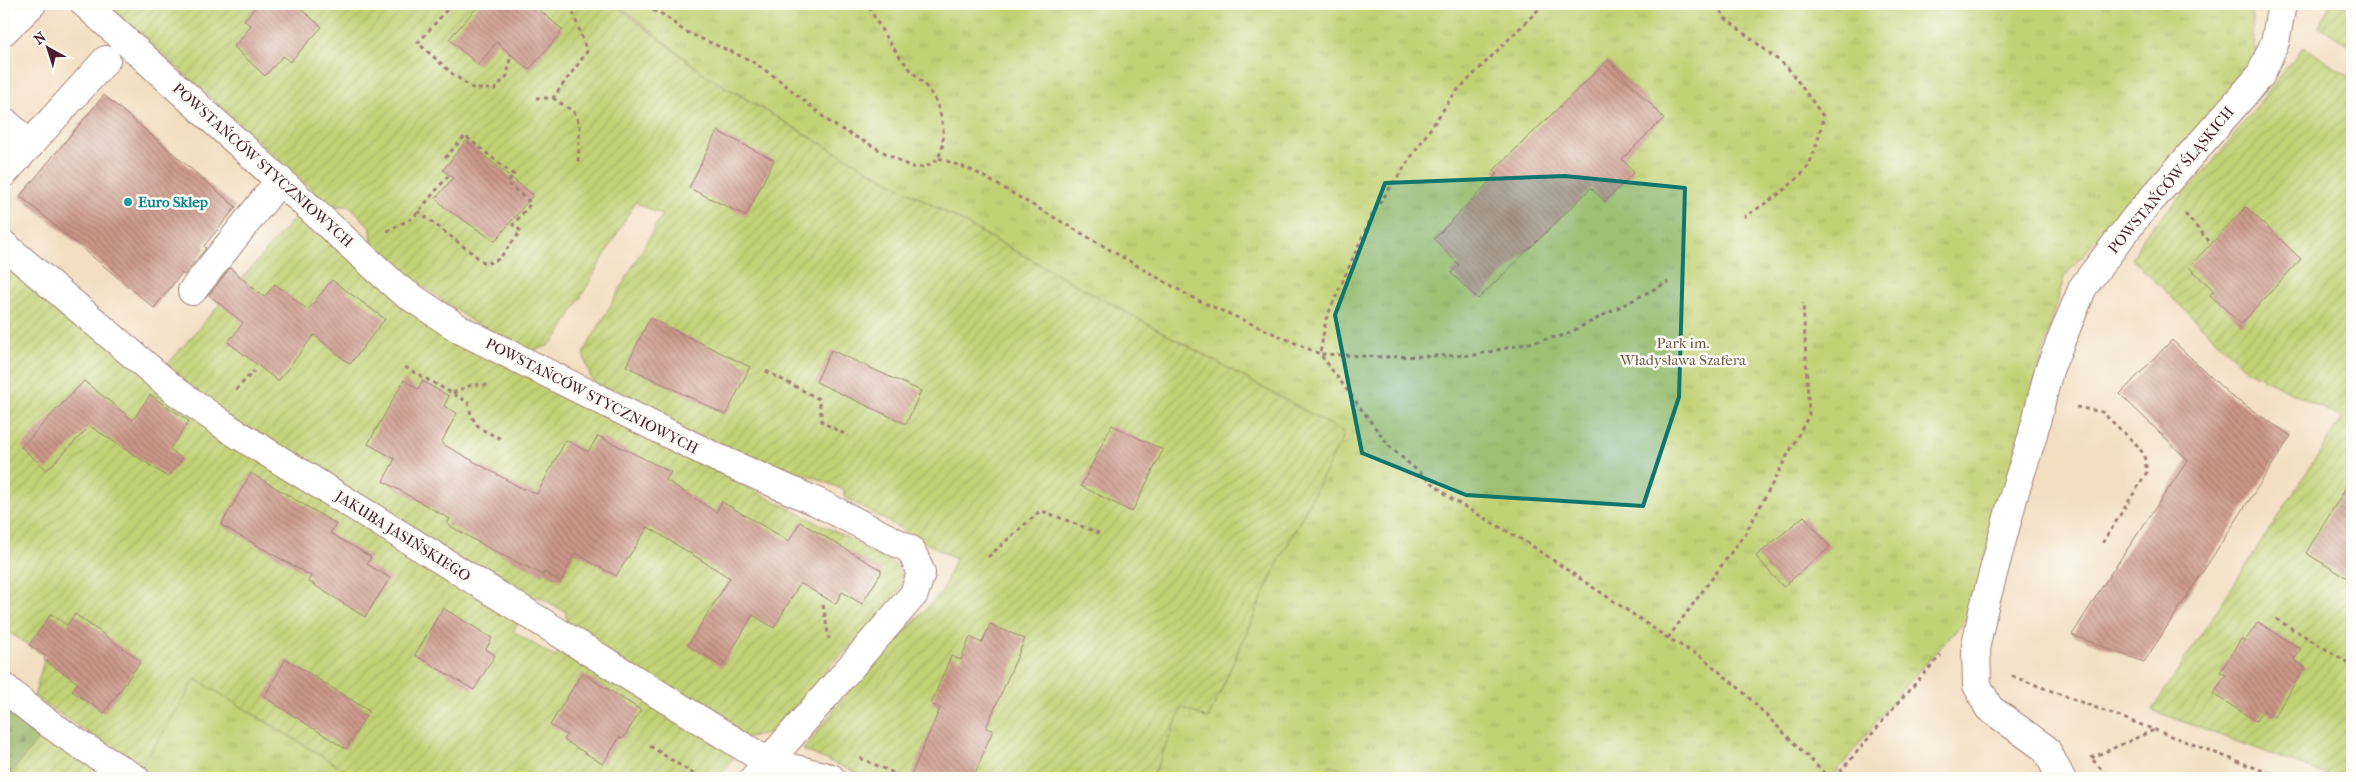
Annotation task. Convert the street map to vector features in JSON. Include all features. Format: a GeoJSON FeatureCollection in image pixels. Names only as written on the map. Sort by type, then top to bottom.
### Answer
{"type":"FeatureCollection","features":[{"type":"Feature","properties":{"kind":"street"},"geometry":{"type":"LineString","coordinates":[[4,30],[32,4]]}},
{"type":"Feature","properties":{"kind":"street","name":"POWSTAŃCÓW STYCZNIOWYCH"},"geometry":{"type":"LineString","coordinates":[[85,4],[399,289],[461,330],[713,456],[817,502],[911,550],[921,573],[914,594],[761,770]]}},
{"type":"Feature","properties":{"kind":"street","name":"POWSTAŃCÓW ŚLĄSKICH"},"geometry":{"type":"LineString","coordinates":[[2061,778],[2046,749],[1989,708],[1977,685],[1976,645],[1983,611],[2049,370],[2083,287],[2136,216],[2260,76],[2275,42],[2282,4]]}},
{"type":"Feature","properties":{"kind":"street"},"geometry":{"type":"LineString","coordinates":[[4,173],[106,60]]}},
{"type":"Feature","properties":{"kind":"street"},"geometry":{"type":"LineString","coordinates":[[4,121],[30,145]]}},
{"type":"Feature","properties":{"kind":"street"},"geometry":{"type":"LineString","coordinates":[[192,291],[280,180]]}},
{"type":"Feature","properties":{"kind":"street","name":"JAKUBA JASIŃSKIEGO"},"geometry":{"type":"LineString","coordinates":[[4,245],[170,386],[231,430],[761,770],[831,778]]}},
{"type":"Feature","properties":{"kind":"street"},"geometry":{"type":"LineString","coordinates":[[4,687],[18,700],[80,745],[134,778]]}},
{"type":"Feature","properties":{"kind":"path"},"geometry":{"type":"LineString","coordinates":[[452,4],[418,43],[454,75],[474,89],[495,88],[507,76],[511,54]]}},
{"type":"Feature","properties":{"kind":"path"},"geometry":{"type":"LineString","coordinates":[[553,98],[587,52],[570,4]]}},
{"type":"Feature","properties":{"kind":"path"},"geometry":{"type":"LineString","coordinates":[[638,4],[664,15],[684,31],[750,60],[778,79],[832,124],[911,167],[926,167],[939,158],[943,144],[942,120],[935,99],[892,46],[878,26],[868,4]]}},
{"type":"Feature","properties":{"kind":"path"},"geometry":{"type":"LineString","coordinates":[[1544,4],[1454,94],[1373,213],[1326,319],[1320,354],[1389,446],[1453,500],[1529,544],[1668,638],[1703,658],[1742,690],[1829,778]]}},
{"type":"Feature","properties":{"kind":"path"},"geometry":{"type":"LineString","coordinates":[[1717,4],[1725,18],[1788,68],[1823,116],[1807,168],[1769,202],[1744,217]]}},
{"type":"Feature","properties":{"kind":"path"},"geometry":{"type":"LineString","coordinates":[[536,98],[553,98],[574,112],[580,125],[578,162]]}},
{"type":"Feature","properties":{"kind":"path"},"geometry":{"type":"LineString","coordinates":[[418,211],[486,264],[500,259],[521,232],[513,225],[531,203],[507,183],[514,175],[465,136],[446,158]]}},
{"type":"Feature","properties":{"kind":"path"},"geometry":{"type":"LineString","coordinates":[[939,158],[974,171],[1193,298],[1320,354],[1384,357],[1475,355],[1565,335],[1668,282]]}},
{"type":"Feature","properties":{"kind":"path"},"geometry":{"type":"LineString","coordinates":[[412,218],[450,175]]}},
{"type":"Feature","properties":{"kind":"path"},"geometry":{"type":"LineString","coordinates":[[1668,638],[1747,531],[1809,415],[1803,303]]}},
{"type":"Feature","properties":{"kind":"path"},"geometry":{"type":"LineString","coordinates":[[405,367],[468,402],[472,420],[477,427],[504,440]]}},
{"type":"Feature","properties":{"kind":"path"},"geometry":{"type":"LineString","coordinates":[[766,371],[819,399],[822,422],[848,436]]}},
{"type":"Feature","properties":{"kind":"path"},"geometry":{"type":"LineString","coordinates":[[452,393],[471,385],[497,386]]}},
{"type":"Feature","properties":{"kind":"path"},"geometry":{"type":"LineString","coordinates":[[2042,399],[2102,412],[2138,446],[2144,455],[2147,472],[2102,544]]}},
{"type":"Feature","properties":{"kind":"path"},"geometry":{"type":"LineString","coordinates":[[988,557],[1039,512],[1045,512],[1099,533]]}},
{"type":"Feature","properties":{"kind":"path"},"geometry":{"type":"LineString","coordinates":[[2276,619],[2352,665]]}},
{"type":"Feature","properties":{"kind":"path"},"geometry":{"type":"LineString","coordinates":[[1835,778],[1903,697],[1943,654]]}},
{"type":"Feature","properties":{"kind":"path"},"geometry":{"type":"LineString","coordinates":[[2013,681],[2007,674],[2282,778]]}},
{"type":"Feature","properties":{"kind":"path"},"geometry":{"type":"LineString","coordinates":[[2091,758],[2154,730]]}},
{"type":"Feature","properties":{"kind":"path"},"geometry":{"type":"LineString","coordinates":[[650,746],[700,778]]}},
{"type":"Feature","properties":{"kind":"path"},"geometry":{"type":"LineString","coordinates":[[2085,752],[2109,778]]}},
{"type":"Feature","properties":{"kind":"highlighted area"},"geometry":{"type":"Polygon","coordinates":[[[1565,176],[1685,188],[1679,397],[1643,506],[1466,495],[1362,453],[1335,315],[1385,183],[1565,176]]]}},
{"type":"Feature","properties":{"kind":"green space"},"geometry":{"type":"Polygon","coordinates":[[[107,4],[614,4],[707,76],[827,147],[1345,433],[1273,573],[1208,719],[1182,707],[1152,778],[869,778],[803,750],[856,682],[942,592],[955,559],[844,497],[844,490],[809,475],[794,477],[680,431],[592,381],[583,354],[662,215],[635,202],[559,335],[548,346],[532,351],[473,322],[410,277],[372,246],[371,228],[350,206],[330,206],[107,4]]]}},
{"type":"Feature","properties":{"kind":"green space","name":"Park im. Władysława Szafera"},"geometry":{"type":"Polygon","coordinates":[[[617,4],[2245,4],[2253,16],[2252,34],[2259,60],[2239,88],[2130,201],[2064,277],[1970,616],[1902,689],[1832,778],[1362,778],[1330,765],[1323,778],[1152,778],[1182,707],[1208,719],[1273,573],[1345,433],[827,147],[707,76],[617,4]]]}},
{"type":"Feature","properties":{"kind":"green space"},"geometry":{"type":"Polygon","coordinates":[[[2330,4],[2352,4],[2352,48],[2319,26],[2330,4]]]}},
{"type":"Feature","properties":{"kind":"green space"},"geometry":{"type":"Polygon","coordinates":[[[2303,47],[2352,78],[2352,778],[2336,778],[2152,710],[2342,418],[2247,370],[2132,259],[2144,236],[2213,162],[2303,47]]]}},
{"type":"Feature","properties":{"kind":"green space"},"geometry":{"type":"Polygon","coordinates":[[[299,213],[464,345],[882,555],[901,574],[900,588],[894,599],[874,624],[831,664],[826,674],[776,731],[745,738],[567,627],[566,612],[538,596],[528,602],[359,498],[318,463],[313,470],[217,410],[166,366],[299,213]]]}},
{"type":"Feature","properties":{"kind":"green space"},"geometry":{"type":"Polygon","coordinates":[[[4,260],[519,621],[513,631],[555,657],[561,649],[723,749],[733,758],[719,778],[358,778],[196,679],[141,768],[34,697],[45,656],[4,629],[4,260]]]}},
{"type":"Feature","properties":{"kind":"green space"},"geometry":{"type":"Polygon","coordinates":[[[196,679],[358,778],[159,778],[141,768],[196,679]]]}},
{"type":"Feature","properties":{"kind":"green space"},"geometry":{"type":"Polygon","coordinates":[[[4,700],[43,734],[7,778],[4,778],[4,700]]]}},
{"type":"Feature","properties":{"kind":"green space"},"geometry":{"type":"Polygon","coordinates":[[[43,734],[113,778],[7,778],[43,734]]]}},
{"type":"Feature","properties":{"kind":"green space"},"geometry":{"type":"Polygon","coordinates":[[[1330,765],[1362,778],[1323,778],[1330,765]]]}},
{"type":"Feature","properties":{"kind":"building"},"geometry":{"type":"Polygon","coordinates":[[[258,4],[295,4],[322,27],[290,62],[283,56],[265,76],[234,47],[251,26],[244,20],[258,4]]]}},
{"type":"Feature","properties":{"kind":"building"},"geometry":{"type":"Polygon","coordinates":[[[480,4],[532,4],[563,30],[529,70],[497,42],[478,65],[449,39],[480,4]]]}},
{"type":"Feature","properties":{"kind":"building"},"geometry":{"type":"Polygon","coordinates":[[[1608,60],[1664,118],[1622,159],[1634,172],[1605,202],[1591,188],[1478,299],[1451,273],[1459,265],[1434,239],[1497,174],[1494,170],[1608,60]]]}},
{"type":"Feature","properties":{"kind":"building","name":"Euro Sklep"},"geometry":{"type":"Polygon","coordinates":[[[104,95],[236,207],[204,246],[206,248],[184,275],[182,273],[154,308],[20,196],[104,95]]]}},
{"type":"Feature","properties":{"kind":"building"},"geometry":{"type":"Polygon","coordinates":[[[717,131],[774,160],[746,216],[689,188],[717,131]]]}},
{"type":"Feature","properties":{"kind":"building"},"geometry":{"type":"Polygon","coordinates":[[[466,141],[533,195],[495,241],[445,208],[436,198],[453,178],[443,170],[466,141]]]}},
{"type":"Feature","properties":{"kind":"building"},"geometry":{"type":"Polygon","coordinates":[[[2246,207],[2301,259],[2241,324],[2210,295],[2214,291],[2189,267],[2246,207]]]}},
{"type":"Feature","properties":{"kind":"building"},"geometry":{"type":"Polygon","coordinates":[[[230,268],[264,297],[275,284],[308,310],[332,280],[385,319],[350,364],[314,335],[278,381],[228,342],[243,323],[209,295],[230,268]]]}},
{"type":"Feature","properties":{"kind":"building"},"geometry":{"type":"Polygon","coordinates":[[[650,318],[750,367],[726,415],[626,366],[650,318]]]}},
{"type":"Feature","properties":{"kind":"building"},"geometry":{"type":"Polygon","coordinates":[[[2172,340],[2231,396],[2291,436],[2144,662],[2072,635],[2109,576],[2188,460],[2120,394],[2172,340]]]}},
{"type":"Feature","properties":{"kind":"building"},"geometry":{"type":"Polygon","coordinates":[[[831,350],[921,391],[906,424],[816,382],[831,350]]]}},
{"type":"Feature","properties":{"kind":"building"},"geometry":{"type":"Polygon","coordinates":[[[404,380],[418,389],[422,381],[449,396],[444,406],[457,413],[441,443],[523,489],[537,494],[566,440],[588,452],[598,436],[671,472],[666,480],[716,512],[722,502],[789,541],[800,522],[881,570],[881,573],[862,604],[842,592],[836,604],[800,583],[774,628],[753,615],[722,667],[688,645],[730,578],[648,527],[616,576],[575,553],[561,581],[544,572],[543,575],[492,550],[447,524],[450,519],[383,481],[395,459],[368,444],[404,380]]]}},
{"type":"Feature","properties":{"kind":"building"},"geometry":{"type":"Polygon","coordinates":[[[84,381],[133,420],[150,395],[189,421],[170,449],[182,459],[168,477],[90,426],[47,470],[21,447],[84,381]]]}},
{"type":"Feature","properties":{"kind":"building"},"geometry":{"type":"Polygon","coordinates":[[[1112,425],[1163,450],[1132,512],[1081,486],[1112,425]]]}},
{"type":"Feature","properties":{"kind":"building"},"geometry":{"type":"Polygon","coordinates":[[[251,473],[336,524],[330,533],[371,557],[367,564],[390,578],[365,617],[308,581],[311,576],[221,525],[251,473]]]}},
{"type":"Feature","properties":{"kind":"building"},"geometry":{"type":"Polygon","coordinates":[[[2352,478],[2352,581],[2306,553],[2352,478]]]}},
{"type":"Feature","properties":{"kind":"building"},"geometry":{"type":"Polygon","coordinates":[[[1804,516],[1830,547],[1783,587],[1756,556],[1804,516]]]}},
{"type":"Feature","properties":{"kind":"building"},"geometry":{"type":"Polygon","coordinates":[[[443,608],[492,638],[486,649],[495,655],[474,690],[415,655],[443,608]]]}},
{"type":"Feature","properties":{"kind":"building"},"geometry":{"type":"Polygon","coordinates":[[[51,614],[67,625],[75,614],[141,661],[104,713],[72,691],[78,683],[44,660],[45,656],[29,645],[51,614]]]}},
{"type":"Feature","properties":{"kind":"building"},"geometry":{"type":"Polygon","coordinates":[[[2258,622],[2301,649],[2294,660],[2305,667],[2274,717],[2263,710],[2256,721],[2213,694],[2226,675],[2220,672],[2241,639],[2245,641],[2258,622]]]}},
{"type":"Feature","properties":{"kind":"building"},"geometry":{"type":"Polygon","coordinates":[[[990,624],[1025,639],[986,728],[993,730],[973,778],[910,778],[940,708],[931,704],[951,656],[961,660],[970,637],[982,643],[990,624]]]}},
{"type":"Feature","properties":{"kind":"building"},"geometry":{"type":"Polygon","coordinates":[[[286,659],[369,711],[346,749],[264,697],[286,659]]]}},
{"type":"Feature","properties":{"kind":"building"},"geometry":{"type":"Polygon","coordinates":[[[582,673],[641,710],[623,739],[620,737],[603,764],[564,740],[567,735],[550,725],[582,673]]]}},
{"type":"Feature","properties":{"kind":"place","name":"Euro Sklep"},"geometry":{"type":"Point","coordinates":[128,202]}}]}
